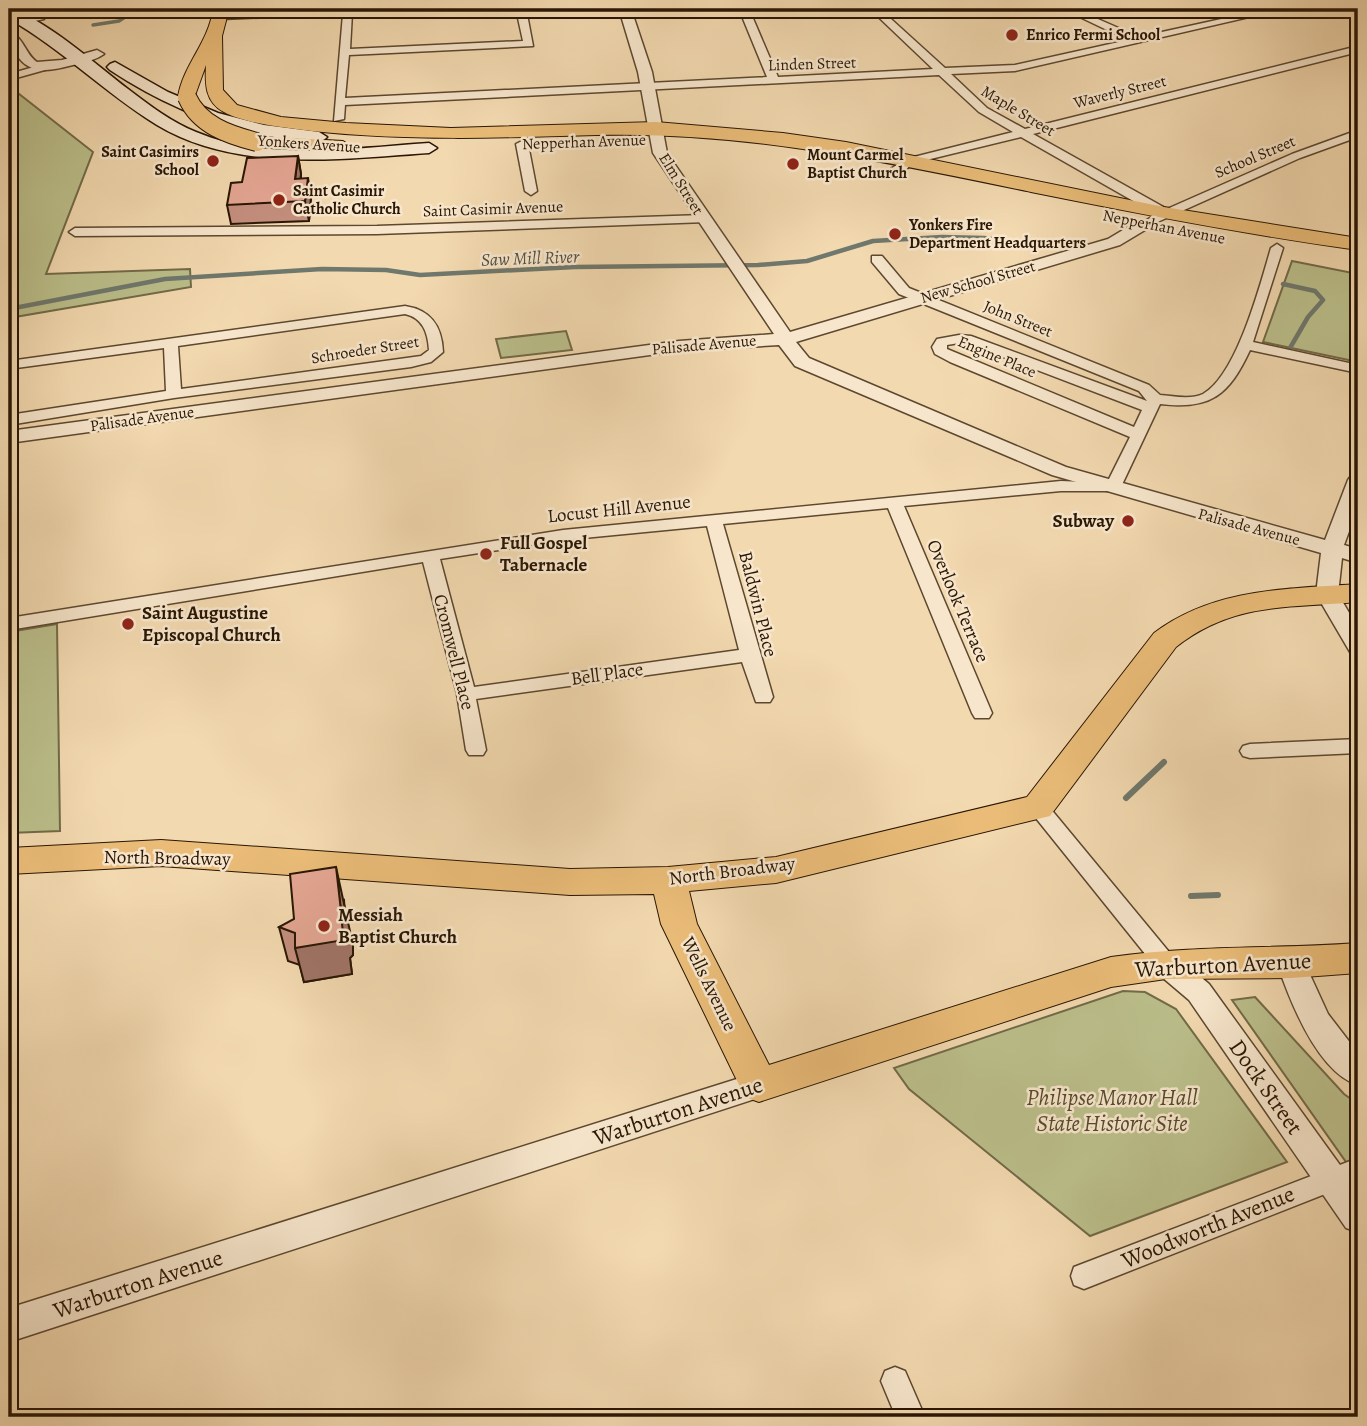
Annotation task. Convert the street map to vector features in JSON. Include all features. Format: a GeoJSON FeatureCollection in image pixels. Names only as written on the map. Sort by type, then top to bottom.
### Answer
{"type":"FeatureCollection","features":[{"type":"Feature","properties":{"kind":"main road","name":"Yonkers Avenue"},"geometry":{"type":"LineString","coordinates":[[221,12],[215,38],[214,90],[220,100],[231,109],[280,122],[346,129],[451,134]]}},
{"type":"Feature","properties":{"kind":"main road","name":"Nepperhan Avenue"},"geometry":{"type":"LineString","coordinates":[[16,16],[40,16],[123,73],[176,102],[224,122],[291,135],[338,138],[451,134],[656,134],[783,139],[910,161],[1164,213],[1357,246]]}},
{"type":"Feature","properties":{"kind":"main road","name":"Nepperhan Avenue"},"geometry":{"type":"LineString","coordinates":[[16,16],[163,122],[194,139],[214,144],[272,153],[522,144],[656,134],[789,154],[1144,224],[1277,247],[1357,246]]}},
{"type":"Feature","properties":{"kind":"main road","name":"Yonkers Avenue"},"geometry":{"type":"LineString","coordinates":[[215,38],[188,85],[187,97],[193,111],[222,130],[257,142],[323,147],[429,148]]}},
{"type":"Feature","properties":{"kind":"main road"},"geometry":{"type":"LineString","coordinates":[[1038,807],[1165,640],[1176,630],[1190,621],[1241,605],[1343,593]]}},
{"type":"Feature","properties":{"kind":"main road","name":"North Broadway"},"geometry":{"type":"LineString","coordinates":[[9,861],[161,853],[570,882],[667,880],[776,870],[1038,807]]}},
{"type":"Feature","properties":{"kind":"main road","name":"Wells Avenue"},"geometry":{"type":"LineString","coordinates":[[667,880],[679,924],[759,1085]]}},
{"type":"Feature","properties":{"kind":"main road","name":"Warburton Avenue"},"geometry":{"type":"LineString","coordinates":[[759,1085],[1111,972],[1166,964],[1291,963],[1358,958]]}},
{"type":"Feature","properties":{"kind":"street"},"geometry":{"type":"LineString","coordinates":[[221,12],[382,9]]}},
{"type":"Feature","properties":{"kind":"street"},"geometry":{"type":"LineString","coordinates":[[343,52],[528,44],[521,9]]}},
{"type":"Feature","properties":{"kind":"street","name":"Elm Street"},"geometry":{"type":"LineString","coordinates":[[625,9],[648,86],[660,153],[786,339]]}},
{"type":"Feature","properties":{"kind":"street"},"geometry":{"type":"LineString","coordinates":[[744,9],[774,81]]}},
{"type":"Feature","properties":{"kind":"street","name":"Maple Street"},"geometry":{"type":"LineString","coordinates":[[875,9],[970,101],[1164,213]]}},
{"type":"Feature","properties":{"kind":"street"},"geometry":{"type":"LineString","coordinates":[[1068,9],[1139,41]]}},
{"type":"Feature","properties":{"kind":"street","name":"Linden Street"},"geometry":{"type":"LineString","coordinates":[[339,102],[1015,68],[1279,9]]}},
{"type":"Feature","properties":{"kind":"street"},"geometry":{"type":"LineString","coordinates":[[338,118],[348,10]]}},
{"type":"Feature","properties":{"kind":"street"},"geometry":{"type":"LineString","coordinates":[[9,36],[18,42],[29,63]]}},
{"type":"Feature","properties":{"kind":"street","name":"Waverly Street"},"geometry":{"type":"LineString","coordinates":[[893,173],[910,161],[1358,49]]}},
{"type":"Feature","properties":{"kind":"street"},"geometry":{"type":"LineString","coordinates":[[14,76],[97,54]]}},
{"type":"Feature","properties":{"kind":"street"},"geometry":{"type":"LineString","coordinates":[[29,63],[48,66]]}},
{"type":"Feature","properties":{"kind":"street"},"geometry":{"type":"LineString","coordinates":[[14,76],[29,66],[29,63]]}},
{"type":"Feature","properties":{"kind":"street","name":"School Street"},"geometry":{"type":"LineString","coordinates":[[1164,213],[1296,156],[1358,133]]}},
{"type":"Feature","properties":{"kind":"street"},"geometry":{"type":"LineString","coordinates":[[522,144],[531,191]]}},
{"type":"Feature","properties":{"kind":"street","name":"New School Street"},"geometry":{"type":"LineString","coordinates":[[786,339],[1114,242],[1164,213]]}},
{"type":"Feature","properties":{"kind":"street","name":"Saint Casimir Avenue"},"geometry":{"type":"LineString","coordinates":[[75,232],[377,230],[703,219]]}},
{"type":"Feature","properties":{"kind":"street"},"geometry":{"type":"LineString","coordinates":[[1113,488],[1153,404],[1209,397],[1218,390],[1247,345],[1277,247]]}},
{"type":"Feature","properties":{"kind":"street","name":"John Street"},"geometry":{"type":"LineString","coordinates":[[877,259],[904,291],[1144,388],[1153,404]]}},
{"type":"Feature","properties":{"kind":"street","name":"Schroeder Street"},"geometry":{"type":"LineString","coordinates":[[9,365],[405,310],[423,314],[428,320],[436,343],[436,352],[432,356],[411,363],[174,394],[9,420]]}},
{"type":"Feature","properties":{"kind":"street","name":"Palisade Avenue"},"geometry":{"type":"LineString","coordinates":[[9,437],[680,346],[786,339],[790,350],[802,362],[1059,471],[1358,556]]}},
{"type":"Feature","properties":{"kind":"street","name":"Engine Place"},"geometry":{"type":"LineString","coordinates":[[1139,435],[955,359],[940,351],[939,347],[942,342],[951,340],[971,340],[1153,404]]}},
{"type":"Feature","properties":{"kind":"street"},"geometry":{"type":"LineString","coordinates":[[171,343],[174,394]]}},
{"type":"Feature","properties":{"kind":"street"},"geometry":{"type":"LineString","coordinates":[[1247,345],[1358,369]]}},
{"type":"Feature","properties":{"kind":"street"},"geometry":{"type":"LineString","coordinates":[[1358,480],[1332,549],[1358,647]]}},
{"type":"Feature","properties":{"kind":"street","name":"Locust Hill Avenue"},"geometry":{"type":"LineString","coordinates":[[9,624],[563,535],[895,505],[1061,486],[1113,488]]}},
{"type":"Feature","properties":{"kind":"street","name":"Overlook Terrace"},"geometry":{"type":"LineString","coordinates":[[895,505],[982,713]]}},
{"type":"Feature","properties":{"kind":"street","name":"Baldwin Place"},"geometry":{"type":"LineString","coordinates":[[714,522],[730,574],[748,655],[763,697]]}},
{"type":"Feature","properties":{"kind":"street","name":"Cromwell Place"},"geometry":{"type":"LineString","coordinates":[[430,555],[466,694],[476,750]]}},
{"type":"Feature","properties":{"kind":"street","name":"Bell Place"},"geometry":{"type":"LineString","coordinates":[[466,694],[748,655]]}},
{"type":"Feature","properties":{"kind":"street"},"geometry":{"type":"LineString","coordinates":[[1250,751],[1358,746]]}},
{"type":"Feature","properties":{"kind":"street"},"geometry":{"type":"LineString","coordinates":[[1038,807],[1166,964]]}},
{"type":"Feature","properties":{"kind":"street"},"geometry":{"type":"LineString","coordinates":[[1291,963],[1306,1006],[1322,1033],[1358,1072]]}},
{"type":"Feature","properties":{"kind":"street","name":"Dock Street"},"geometry":{"type":"LineString","coordinates":[[1166,964],[1199,992],[1345,1174],[1358,1217]]}},
{"type":"Feature","properties":{"kind":"street","name":"Warburton Avenue"},"geometry":{"type":"LineString","coordinates":[[9,1325],[759,1085]]}},
{"type":"Feature","properties":{"kind":"street","name":"Woodworth Avenue"},"geometry":{"type":"LineString","coordinates":[[1084,1276],[1345,1174]]}},
{"type":"Feature","properties":{"kind":"street"},"geometry":{"type":"LineString","coordinates":[[895,1381],[911,1417]]}},
{"type":"Feature","properties":{"kind":"green space"},"geometry":{"type":"Polygon","coordinates":[[[9,86],[93,152],[46,274],[190,269],[191,287],[9,318],[9,86]]]}},
{"type":"Feature","properties":{"kind":"green space"},"geometry":{"type":"Polygon","coordinates":[[[1292,261],[1358,274],[1358,362],[1263,342],[1292,261]]]}},
{"type":"Feature","properties":{"kind":"green space"},"geometry":{"type":"Polygon","coordinates":[[[566,331],[572,350],[501,358],[496,339],[566,331]]]}},
{"type":"Feature","properties":{"kind":"green space"},"geometry":{"type":"Polygon","coordinates":[[[57,624],[60,831],[9,833],[9,632],[57,624]]]}},
{"type":"Feature","properties":{"kind":"green space","name":"Philipse Manor Hall State Historic Site"},"geometry":{"type":"Polygon","coordinates":[[[1123,991],[1145,992],[1176,1009],[1287,1162],[1090,1236],[909,1089],[894,1068],[1123,991]]]}},
{"type":"Feature","properties":{"kind":"green space"},"geometry":{"type":"Polygon","coordinates":[[[1255,997],[1344,1094],[1358,1104],[1358,1179],[1232,1000],[1255,997]]]}},
{"type":"Feature","properties":{"kind":"building"},"geometry":{"type":"Polygon","coordinates":[[[298,156],[295,179],[308,178],[305,201],[227,205],[231,183],[242,182],[247,158],[298,156]]]}},
{"type":"Feature","properties":{"kind":"building"},"geometry":{"type":"Polygon","coordinates":[[[336,867],[341,911],[345,912],[345,921],[342,924],[344,940],[295,948],[295,933],[279,927],[294,919],[290,874],[336,867]]]}},
{"type":"Feature","properties":{"kind":"waterway","name":"Saw Mill River"},"geometry":{"type":"LineString","coordinates":[[93,25],[119,21],[128,15],[128,9]]}},
{"type":"Feature","properties":{"kind":"waterway","name":"Saw Mill River"},"geometry":{"type":"LineString","coordinates":[[9,309],[165,279],[322,269],[386,270],[420,275],[575,267],[758,265],[807,261],[873,241],[942,237],[984,238],[1052,247]]}},
{"type":"Feature","properties":{"kind":"waterway","name":"Saw Mill River"},"geometry":{"type":"LineString","coordinates":[[1283,284],[1315,291],[1323,300],[1308,317],[1290,348]]}},
{"type":"Feature","properties":{"kind":"waterway","name":"Saw Mill River"},"geometry":{"type":"LineString","coordinates":[[1126,798],[1164,762]]}},
{"type":"Feature","properties":{"kind":"waterway","name":"Saw Mill River"},"geometry":{"type":"LineString","coordinates":[[1191,896],[1218,895]]}},
{"type":"Feature","properties":{"kind":"place","name":"Enrico Fermi School"},"geometry":{"type":"Point","coordinates":[1012,35]}},
{"type":"Feature","properties":{"kind":"place","name":"Saint Casimirs School"},"geometry":{"type":"Point","coordinates":[213,161]}},
{"type":"Feature","properties":{"kind":"place","name":"Mount Carmel Baptist Church"},"geometry":{"type":"Point","coordinates":[793,164]}},
{"type":"Feature","properties":{"kind":"place","name":"Saint Casimir Catholic Church"},"geometry":{"type":"Point","coordinates":[279,200]}},
{"type":"Feature","properties":{"kind":"place","name":"Yonkers Fire Department Headquarters"},"geometry":{"type":"Point","coordinates":[895,234]}},
{"type":"Feature","properties":{"kind":"place","name":"Subway"},"geometry":{"type":"Point","coordinates":[1128,521]}},
{"type":"Feature","properties":{"kind":"place","name":"Full Gospel Tabernacle"},"geometry":{"type":"Point","coordinates":[486,554]}},
{"type":"Feature","properties":{"kind":"place","name":"Saint Augustine Episcopal Church"},"geometry":{"type":"Point","coordinates":[128,624]}},
{"type":"Feature","properties":{"kind":"place","name":"Messiah Baptist Church"},"geometry":{"type":"Point","coordinates":[324,926]}}]}
